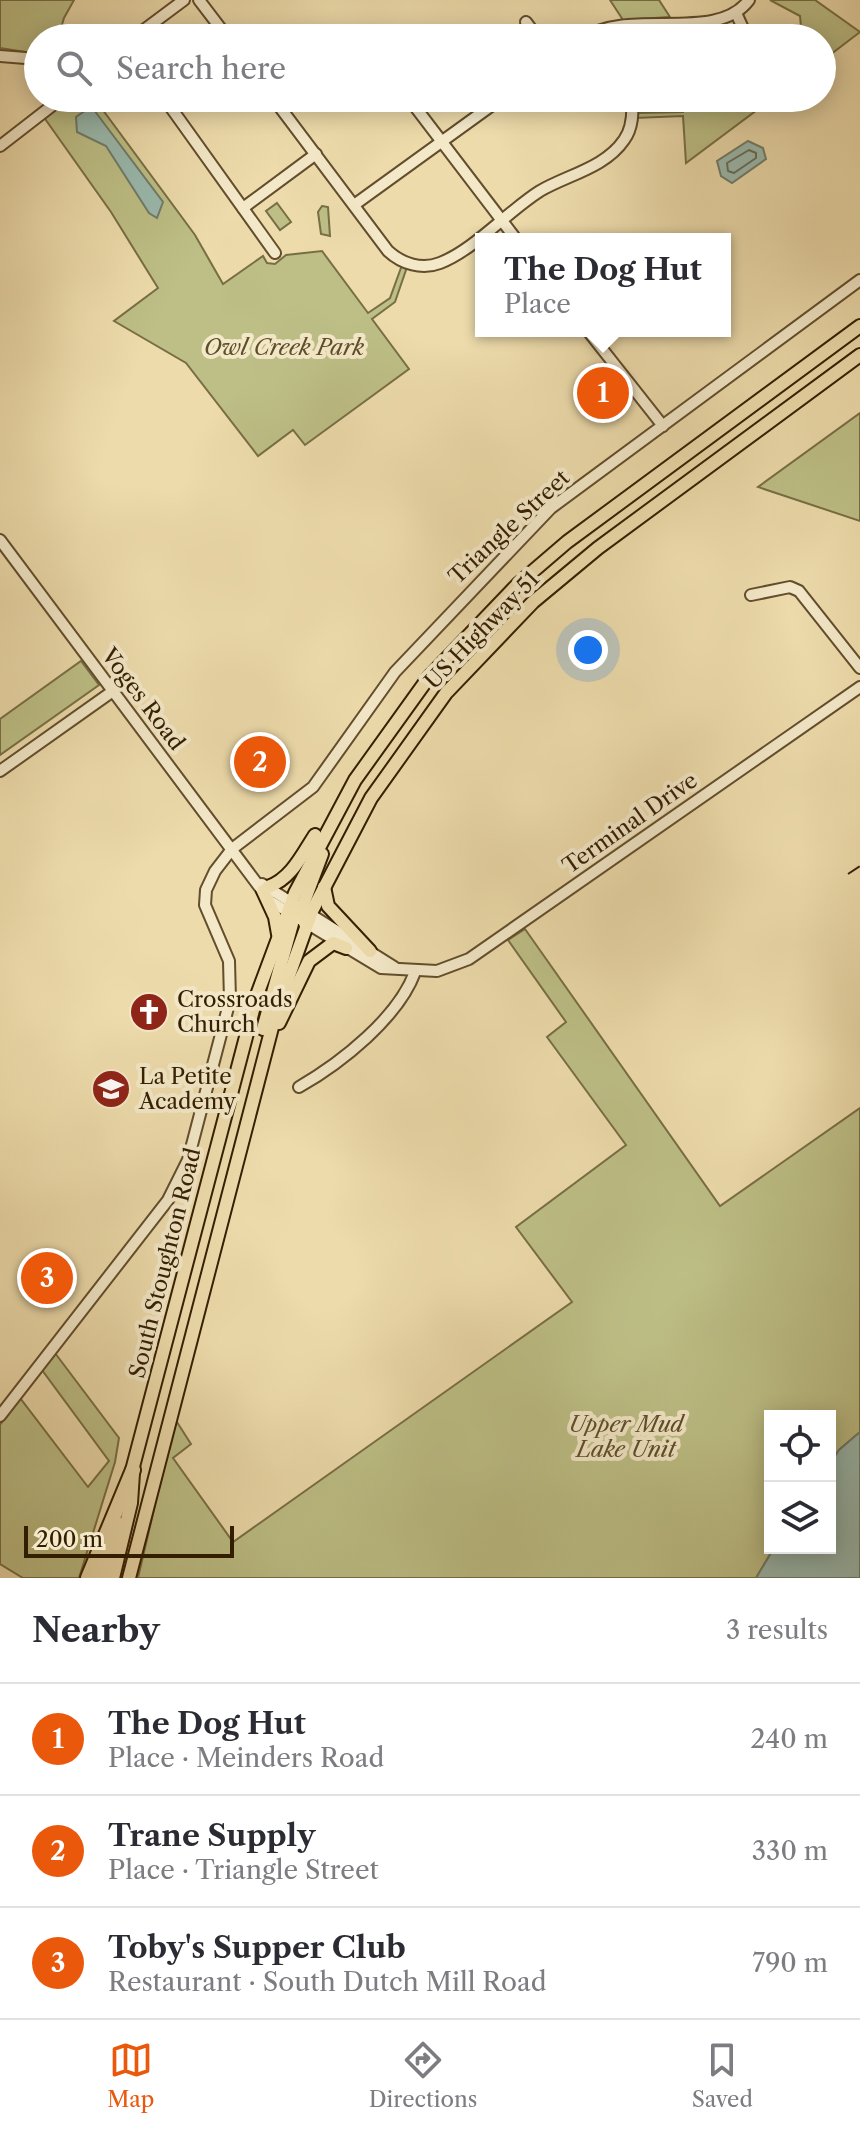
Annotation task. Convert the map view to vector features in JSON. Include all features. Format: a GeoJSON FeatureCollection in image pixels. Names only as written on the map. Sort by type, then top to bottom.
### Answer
{"type":"FeatureCollection","features":[{"type":"Feature","properties":{"kind":"highway"},"geometry":{"type":"LineString","coordinates":[[88,1578],[133,1470]]}},
{"type":"Feature","properties":{"kind":"main road","name":"US Highway 51"},"geometry":{"type":"LineString","coordinates":[[341,803],[381,740],[429,677],[518,584],[567,542],[860,326]]}},
{"type":"Feature","properties":{"kind":"main road","name":"US Highway 51"},"geometry":{"type":"LineString","coordinates":[[266,1049],[298,914],[324,886],[355,826],[406,745],[446,693],[510,624],[590,554],[860,355]]}},
{"type":"Feature","properties":{"kind":"main road"},"geometry":{"type":"LineString","coordinates":[[278,934],[275,917],[262,886],[280,882],[290,873],[341,803]]}},
{"type":"Feature","properties":{"kind":"main road"},"geometry":{"type":"LineString","coordinates":[[298,914],[341,803]]}},
{"type":"Feature","properties":{"kind":"main road"},"geometry":{"type":"LineString","coordinates":[[324,886],[328,906],[370,951]]}},
{"type":"Feature","properties":{"kind":"main road","name":"South Stoughton Road"},"geometry":{"type":"LineString","coordinates":[[101,1578],[133,1470],[247,1026],[278,934],[298,914]]}},
{"type":"Feature","properties":{"kind":"main road"},"geometry":{"type":"LineString","coordinates":[[266,1049],[312,957],[333,943],[346,948]]}},
{"type":"Feature","properties":{"kind":"main road","name":"South Stoughton Road"},"geometry":{"type":"LineString","coordinates":[[129,1578],[266,1049]]}},
{"type":"Feature","properties":{"kind":"main road"},"geometry":{"type":"LineString","coordinates":[[113,1578],[131,1503],[133,1470]]}},
{"type":"Feature","properties":{"kind":"street"},"geometry":{"type":"LineString","coordinates":[[152,24],[184,0]]}},
{"type":"Feature","properties":{"kind":"street"},"geometry":{"type":"LineString","coordinates":[[199,0],[217,24]]}},
{"type":"Feature","properties":{"kind":"street"},"geometry":{"type":"LineString","coordinates":[[647,24],[719,20],[736,13],[749,0]]}},
{"type":"Feature","properties":{"kind":"street"},"geometry":{"type":"LineString","coordinates":[[736,13],[741,24]]}},
{"type":"Feature","properties":{"kind":"street"},"geometry":{"type":"LineString","coordinates":[[0,56],[24,58]]}},
{"type":"Feature","properties":{"kind":"street"},"geometry":{"type":"LineString","coordinates":[[0,146],[44,112]]}},
{"type":"Feature","properties":{"kind":"street"},"geometry":{"type":"LineString","coordinates":[[174,112],[275,253]]}},
{"type":"Feature","properties":{"kind":"street"},"geometry":{"type":"LineString","coordinates":[[284,112],[388,251],[414,265],[442,262],[475,238]]}},
{"type":"Feature","properties":{"kind":"street"},"geometry":{"type":"LineString","coordinates":[[419,112],[512,233]]}},
{"type":"Feature","properties":{"kind":"street"},"geometry":{"type":"LineString","coordinates":[[354,205],[482,112]]}},
{"type":"Feature","properties":{"kind":"street"},"geometry":{"type":"LineString","coordinates":[[482,233],[543,190],[581,173],[621,144],[632,122],[632,112]]}},
{"type":"Feature","properties":{"kind":"street"},"geometry":{"type":"LineString","coordinates":[[243,208],[316,154]]}},
{"type":"Feature","properties":{"kind":"street","name":"Triangle Street"},"geometry":{"type":"LineString","coordinates":[[0,1416],[168,1200],[188,1160],[232,990],[229,961],[208,917],[205,898],[212,876],[232,849],[313,787],[395,672],[525,533],[572,491],[860,280]]}},
{"type":"Feature","properties":{"kind":"street"},"geometry":{"type":"LineString","coordinates":[[593,337],[663,426]]}},
{"type":"Feature","properties":{"kind":"street","name":"Voges Road"},"geometry":{"type":"LineString","coordinates":[[0,540],[232,849],[262,886],[298,914]]}},
{"type":"Feature","properties":{"kind":"street"},"geometry":{"type":"LineString","coordinates":[[751,595],[790,587],[799,591],[860,668]]}},
{"type":"Feature","properties":{"kind":"street","name":"Terminal Drive"},"geometry":{"type":"LineString","coordinates":[[298,914],[381,968],[415,972],[449,968],[479,953],[860,687]]}},
{"type":"Feature","properties":{"kind":"street"},"geometry":{"type":"LineString","coordinates":[[0,771],[113,691]]}},
{"type":"Feature","properties":{"kind":"street","name":"Terminal Drive"},"geometry":{"type":"LineString","coordinates":[[298,914],[396,968]]}},
{"type":"Feature","properties":{"kind":"street"},"geometry":{"type":"LineString","coordinates":[[299,1087],[332,1065],[395,1010],[406,995],[415,972]]}},
{"type":"Feature","properties":{"kind":"green space"},"geometry":{"type":"Polygon","coordinates":[[[0,0],[74,0],[62,24],[24,24],[24,52],[0,48],[0,0]]]}},
{"type":"Feature","properties":{"kind":"green space"},"geometry":{"type":"Polygon","coordinates":[[[610,0],[659,0],[670,17],[623,20],[610,0]]]}},
{"type":"Feature","properties":{"kind":"green space"},"geometry":{"type":"Polygon","coordinates":[[[770,0],[815,0],[860,32],[836,50],[836,24],[801,24],[800,16],[770,0]]]}},
{"type":"Feature","properties":{"kind":"green space","name":"Owl Creek Park"},"geometry":{"type":"Polygon","coordinates":[[[48,112],[104,112],[195,235],[223,284],[263,256],[267,263],[275,264],[286,255],[322,251],[368,313],[390,298],[402,265],[407,267],[395,302],[372,319],[409,369],[305,445],[293,430],[258,456],[186,363],[114,321],[158,288],[111,212],[43,116],[48,112]]]}},
{"type":"Feature","properties":{"kind":"green space"},"geometry":{"type":"Polygon","coordinates":[[[754,112],[686,163],[683,116],[635,118],[636,113],[754,112]]]}},
{"type":"Feature","properties":{"kind":"green space"},"geometry":{"type":"Polygon","coordinates":[[[277,203],[291,222],[280,230],[266,211],[277,203]]]}},
{"type":"Feature","properties":{"kind":"green space"},"geometry":{"type":"Polygon","coordinates":[[[322,206],[328,207],[330,236],[321,234],[318,212],[322,206]]]}},
{"type":"Feature","properties":{"kind":"green space"},"geometry":{"type":"Polygon","coordinates":[[[860,413],[860,521],[758,487],[860,413]]]}},
{"type":"Feature","properties":{"kind":"green space"},"geometry":{"type":"Polygon","coordinates":[[[81,661],[99,685],[0,755],[0,719],[81,661]]]}},
{"type":"Feature","properties":{"kind":"green space","name":"Upper Mud Lake Unit"},"geometry":{"type":"Polygon","coordinates":[[[525,929],[720,1206],[860,1108],[860,1432],[836,1455],[836,1410],[764,1410],[764,1554],[770,1554],[756,1578],[138,1578],[175,1419],[191,1444],[173,1458],[233,1542],[572,1302],[516,1227],[626,1145],[547,1037],[566,1022],[508,940],[525,929]]]}},
{"type":"Feature","properties":{"kind":"green space"},"geometry":{"type":"Polygon","coordinates":[[[55,1353],[119,1438],[115,1462],[79,1578],[23,1578],[0,1564],[0,1425],[20,1398],[88,1487],[109,1461],[42,1370],[55,1353]]]}},
{"type":"Feature","properties":{"kind":"water"},"geometry":{"type":"Polygon","coordinates":[[[83,112],[96,112],[163,202],[157,218],[149,213],[106,146],[77,132],[76,117],[83,112]]]}},
{"type":"Feature","properties":{"kind":"water"},"geometry":{"type":"Polygon","coordinates":[[[748,141],[763,148],[766,159],[732,183],[721,176],[717,161],[748,141]]]}},
{"type":"Feature","properties":{"kind":"water"},"geometry":{"type":"Polygon","coordinates":[[[860,1432],[860,1578],[756,1578],[770,1554],[836,1554],[836,1455],[860,1432]]]}},
{"type":"Feature","properties":{"kind":"railway"},"geometry":{"type":"LineString","coordinates":[[848,874],[860,866]]}},
{"type":"Feature","properties":{"kind":"place","name":"The Dog Hut"},"geometry":{"type":"Point","coordinates":[603,393]}},
{"type":"Feature","properties":{"kind":"place","name":"Trane Supply"},"geometry":{"type":"Point","coordinates":[260,762]}},
{"type":"Feature","properties":{"kind":"place","name":"Crossroads Church"},"geometry":{"type":"Point","coordinates":[149,1012]}},
{"type":"Feature","properties":{"kind":"place","name":"La Petite Academy"},"geometry":{"type":"Point","coordinates":[111,1089]}},
{"type":"Feature","properties":{"kind":"place","name":"Toby's Supper Club"},"geometry":{"type":"Point","coordinates":[47,1278]}}]}
